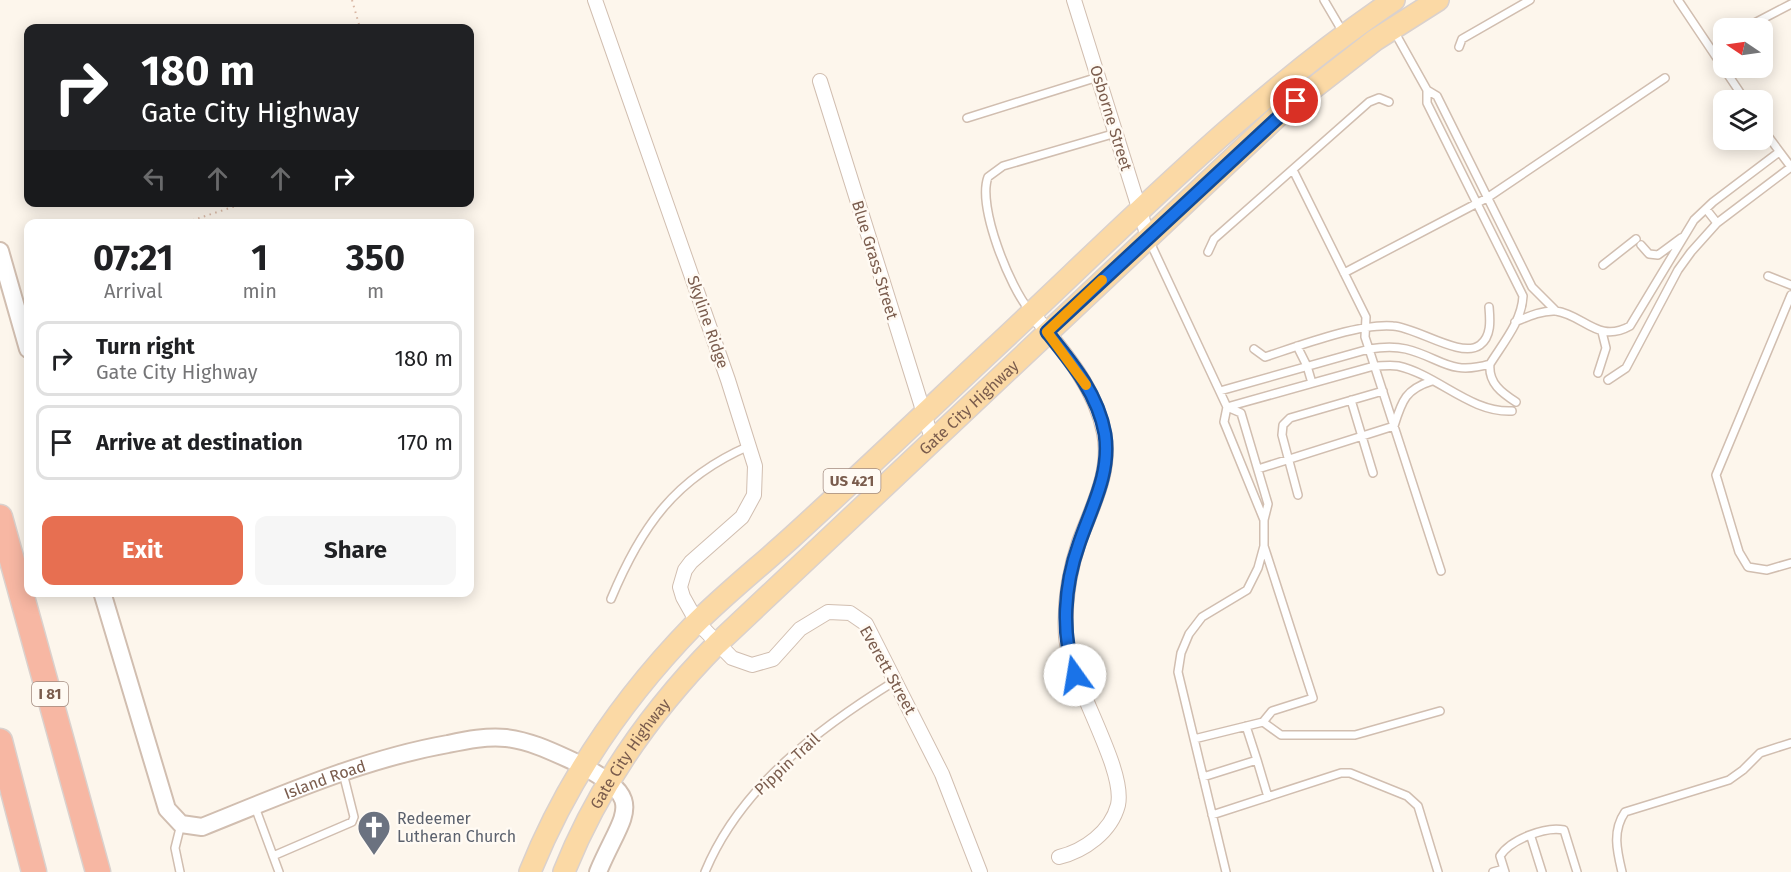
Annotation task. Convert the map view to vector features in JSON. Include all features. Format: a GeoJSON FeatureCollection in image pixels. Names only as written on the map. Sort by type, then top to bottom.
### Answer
{"type":"FeatureCollection","features":[{"type":"Feature","properties":{"kind":"highway","name":"I 81"},"geometry":{"type":"LineString","coordinates":[[0,517],[99,872]]}},
{"type":"Feature","properties":{"kind":"highway"},"geometry":{"type":"LineString","coordinates":[[0,741],[34,872]]}},
{"type":"Feature","properties":{"kind":"main road","name":"Gate City Highway"},"geometry":{"type":"LineString","coordinates":[[530,872],[556,814],[583,766],[634,693],[697,622],[1258,102],[1344,34],[1394,0]]}},
{"type":"Feature","properties":{"kind":"main road","name":"Gate City Highway"},"geometry":{"type":"LineString","coordinates":[[564,872],[608,780],[662,703],[717,644],[932,439],[1280,114],[1327,76],[1438,0]]}},
{"type":"Feature","properties":{"kind":"street","name":"Skyline Ridge"},"geometry":{"type":"LineString","coordinates":[[595,0],[749,446],[756,480],[748,508],[742,517],[691,562],[682,577],[682,597],[697,622]]}},
{"type":"Feature","properties":{"kind":"street","name":"Osborne Street"},"geometry":{"type":"LineString","coordinates":[[1074,0],[1148,237]]}},
{"type":"Feature","properties":{"kind":"street","name":"Blue Grass Street"},"geometry":{"type":"LineString","coordinates":[[820,81],[932,439]]}},
{"type":"Feature","properties":{"kind":"street"},"geometry":{"type":"LineString","coordinates":[[0,251],[24,335]]}},
{"type":"Feature","properties":{"kind":"street"},"geometry":{"type":"LineString","coordinates":[[1032,313],[1073,364],[1092,394],[1105,435],[1106,456],[1101,482],[1071,572],[1065,618],[1071,663],[1108,753],[1119,794],[1117,806],[1105,828],[1081,850],[1059,856]]}},
{"type":"Feature","properties":{"kind":"street"},"geometry":{"type":"LineString","coordinates":[[103,597],[167,809],[181,824]]}},
{"type":"Feature","properties":{"kind":"street","name":"Everett Street"},"geometry":{"type":"LineString","coordinates":[[697,622],[717,644],[740,662],[763,663],[779,653],[788,640],[818,616],[839,611],[850,614],[866,624],[942,774],[980,872]]}},
{"type":"Feature","properties":{"kind":"street","name":"Island Road"},"geometry":{"type":"LineString","coordinates":[[181,824],[202,827],[382,759],[485,738],[530,743],[583,766],[608,780],[619,790],[624,809],[622,823],[598,872]]}},
{"type":"Feature","properties":{"kind":"lane"},"geometry":{"type":"LineString","coordinates":[[1324,0],[1344,34]]}},
{"type":"Feature","properties":{"kind":"lane"},"geometry":{"type":"LineString","coordinates":[[1459,47],[1462,39],[1530,0]]}},
{"type":"Feature","properties":{"kind":"lane"},"geometry":{"type":"LineString","coordinates":[[1678,0],[1713,50]]}},
{"type":"Feature","properties":{"kind":"lane"},"geometry":{"type":"LineString","coordinates":[[1764,18],[1791,4]]}},
{"type":"Feature","properties":{"kind":"lane"},"geometry":{"type":"LineString","coordinates":[[1393,29],[1427,90],[1427,103],[1523,296],[1522,307],[1491,364],[1489,373],[1497,388],[1516,402]]}},
{"type":"Feature","properties":{"kind":"lane"},"geometry":{"type":"LineString","coordinates":[[967,118],[1098,77]]}},
{"type":"Feature","properties":{"kind":"lane"},"geometry":{"type":"LineString","coordinates":[[1344,273],[1487,198],[1665,78]]}},
{"type":"Feature","properties":{"kind":"lane"},"geometry":{"type":"LineString","coordinates":[[1427,90],[1437,96],[1532,287],[1556,311],[1602,332],[1623,330],[1630,326],[1681,240],[1706,209],[1779,152]]}},
{"type":"Feature","properties":{"kind":"lane"},"geometry":{"type":"LineString","coordinates":[[1208,252],[1214,239],[1369,102],[1379,98],[1389,102]]}},
{"type":"Feature","properties":{"kind":"lane"},"geometry":{"type":"LineString","coordinates":[[1032,313],[1020,300],[1010,280],[984,198],[988,177],[1003,165],[1116,133]]}},
{"type":"Feature","properties":{"kind":"lane"},"geometry":{"type":"LineString","coordinates":[[1608,380],[1626,368],[1678,270],[1691,252],[1717,223],[1791,167],[1773,144]]}},
{"type":"Feature","properties":{"kind":"lane"},"geometry":{"type":"LineString","coordinates":[[1293,170],[1366,317],[1369,349],[1374,366],[1441,571]]}},
{"type":"Feature","properties":{"kind":"lane"},"geometry":{"type":"LineString","coordinates":[[1706,209],[1717,223]]}},
{"type":"Feature","properties":{"kind":"lane"},"geometry":{"type":"LineString","coordinates":[[1148,237],[1227,406],[1224,422],[1264,520]]}},
{"type":"Feature","properties":{"kind":"lane"},"geometry":{"type":"LineString","coordinates":[[1603,265],[1639,242],[1649,254],[1658,255],[1681,240]]}},
{"type":"Feature","properties":{"kind":"lane"},"geometry":{"type":"LineString","coordinates":[[1681,240],[1691,252]]}},
{"type":"Feature","properties":{"kind":"lane"},"geometry":{"type":"LineString","coordinates":[[1767,276],[1791,285]]}},
{"type":"Feature","properties":{"kind":"lane"},"geometry":{"type":"LineString","coordinates":[[1791,295],[1716,475],[1739,552],[1748,567],[1767,570],[1791,563]]}},
{"type":"Feature","properties":{"kind":"lane"},"geometry":{"type":"LineString","coordinates":[[1254,349],[1265,357],[1366,328],[1392,325],[1415,330],[1448,345],[1467,349],[1480,345],[1490,330],[1490,307]]}},
{"type":"Feature","properties":{"kind":"lane"},"geometry":{"type":"LineString","coordinates":[[1515,322],[1530,315],[1556,311]]}},
{"type":"Feature","properties":{"kind":"lane"},"geometry":{"type":"LineString","coordinates":[[1598,373],[1606,348],[1602,332]]}},
{"type":"Feature","properties":{"kind":"lane"},"geometry":{"type":"LineString","coordinates":[[1297,346],[1312,383]]}},
{"type":"Feature","properties":{"kind":"lane"},"geometry":{"type":"LineString","coordinates":[[1220,391],[1369,349],[1406,349],[1458,369],[1471,370],[1491,364]]}},
{"type":"Feature","properties":{"kind":"lane"},"geometry":{"type":"LineString","coordinates":[[1227,406],[1374,366],[1396,366],[1432,381],[1487,409],[1512,411]]}},
{"type":"Feature","properties":{"kind":"lane"},"geometry":{"type":"LineString","coordinates":[[1394,426],[1406,396],[1415,386],[1432,381]]}},
{"type":"Feature","properties":{"kind":"lane"},"geometry":{"type":"LineString","coordinates":[[1298,495],[1282,435],[1283,425],[1290,418],[1383,391]]}},
{"type":"Feature","properties":{"kind":"lane"},"geometry":{"type":"LineString","coordinates":[[1352,400],[1373,473]]}},
{"type":"Feature","properties":{"kind":"lane"},"geometry":{"type":"LineString","coordinates":[[1226,872],[1178,672],[1181,653],[1189,634],[1202,617],[1246,590],[1258,568],[1264,546],[1264,520],[1268,504],[1241,413],[1227,406]]}},
{"type":"Feature","properties":{"kind":"lane"},"geometry":{"type":"LineString","coordinates":[[1258,469],[1394,426]]}},
{"type":"Feature","properties":{"kind":"lane"},"geometry":{"type":"LineString","coordinates":[[611,599],[635,546],[666,504],[705,469],[749,446]]}},
{"type":"Feature","properties":{"kind":"lane"},"geometry":{"type":"LineString","coordinates":[[1194,738],[1263,722],[1272,711],[1313,698],[1264,546]]}},
{"type":"Feature","properties":{"kind":"lane","name":"Pippin Trail"},"geometry":{"type":"LineString","coordinates":[[705,872],[729,823],[766,780],[829,726],[895,681]]}},
{"type":"Feature","properties":{"kind":"lane"},"geometry":{"type":"LineString","coordinates":[[1263,722],[1281,735],[1355,735],[1440,711]]}},
{"type":"Feature","properties":{"kind":"lane"},"geometry":{"type":"LineString","coordinates":[[1246,726],[1268,797]]}},
{"type":"Feature","properties":{"kind":"lane"},"geometry":{"type":"LineString","coordinates":[[1623,872],[1616,845],[1619,821],[1625,812],[1729,780],[1760,753],[1791,743]]}},
{"type":"Feature","properties":{"kind":"lane"},"geometry":{"type":"LineString","coordinates":[[1203,777],[1257,760]]}},
{"type":"Feature","properties":{"kind":"lane"},"geometry":{"type":"LineString","coordinates":[[273,856],[352,822],[354,817],[343,773]]}},
{"type":"Feature","properties":{"kind":"lane"},"geometry":{"type":"LineString","coordinates":[[1212,815],[1341,773],[1350,773],[1407,796],[1418,806],[1438,872]]}},
{"type":"Feature","properties":{"kind":"lane"},"geometry":{"type":"LineString","coordinates":[[254,807],[279,872]]}},
{"type":"Feature","properties":{"kind":"lane"},"geometry":{"type":"LineString","coordinates":[[180,872],[176,848],[181,824]]}},
{"type":"Feature","properties":{"kind":"lane"},"geometry":{"type":"LineString","coordinates":[[1493,872],[1504,870],[1500,856],[1507,846],[1555,828],[1564,830],[1577,872]]}},
{"type":"Feature","properties":{"kind":"lane"},"geometry":{"type":"LineString","coordinates":[[1531,837],[1542,872]]}},
{"type":"Feature","properties":{"kind":"path"},"geometry":{"type":"LineString","coordinates":[[352,0],[359,24]]}},
{"type":"Feature","properties":{"kind":"path"},"geometry":{"type":"LineString","coordinates":[[196,219],[233,207]]}},
{"type":"Feature","properties":{"kind":"slow traffic"},"geometry":{"type":"LineString","coordinates":[[1086,385],[1073,364],[1047,332],[1102,280]]}},
{"type":"Feature","properties":{"kind":"place","name":"Redeemer Lutheran Church"},"geometry":{"type":"Point","coordinates":[374,856]}},
{"type":"Feature","properties":{"kind":"route"},"geometry":{"type":"LineString","coordinates":[[1075,675],[1066,638],[1067,601],[1071,572],[1101,482],[1106,456],[1105,435],[1092,394],[1073,364],[1047,332],[1296,101]]}}]}
